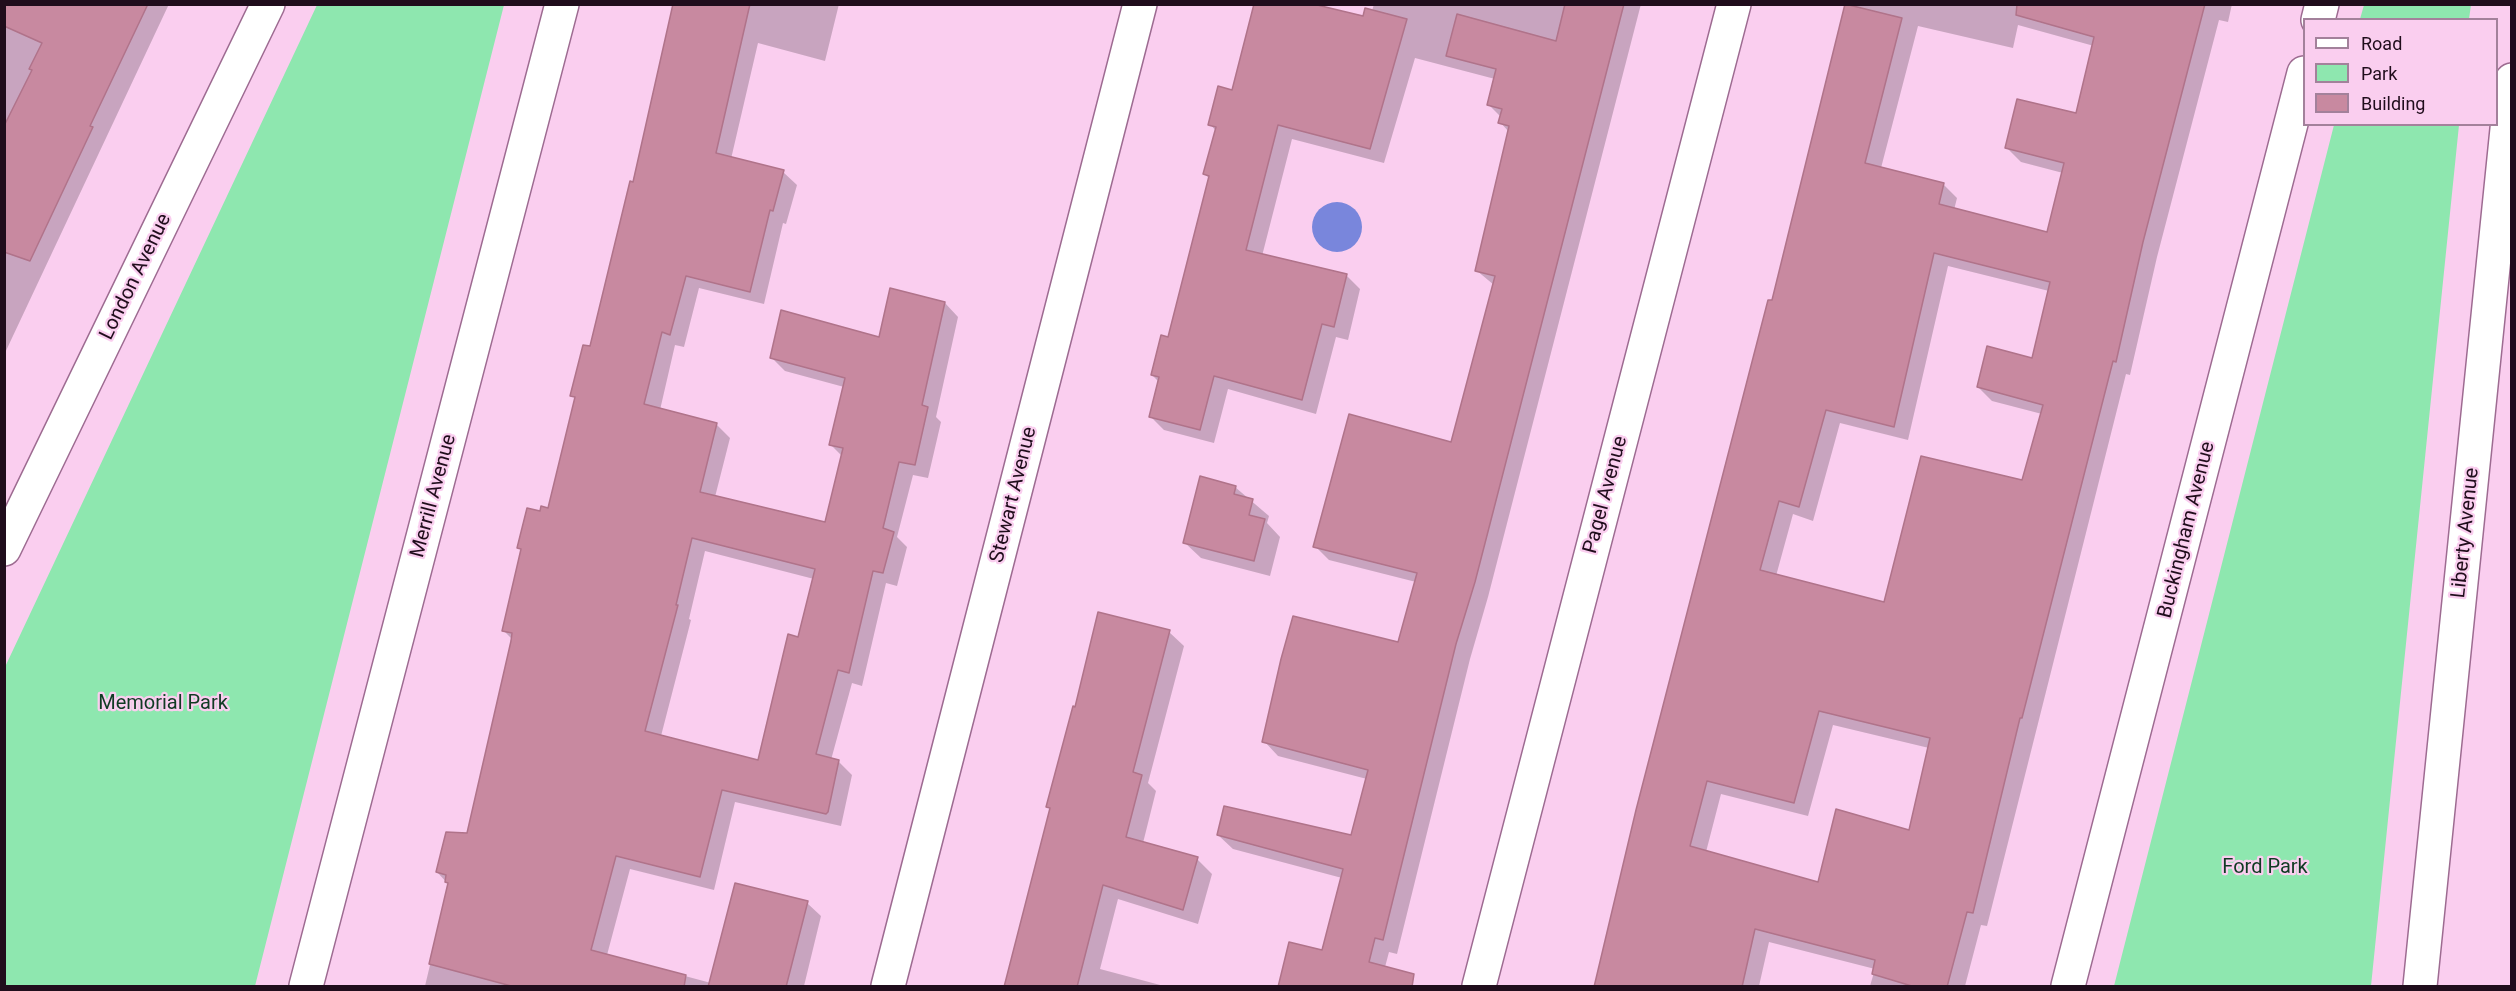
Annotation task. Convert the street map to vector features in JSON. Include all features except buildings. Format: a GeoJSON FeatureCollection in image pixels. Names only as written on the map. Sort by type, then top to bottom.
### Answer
{"type":"FeatureCollection","features":[{"type":"Feature","properties":{"kind":"street","name":"London Avenue"},"geometry":{"type":"LineString","coordinates":[[4,549],[268,4]]}},
{"type":"Feature","properties":{"kind":"street","name":"Merrill Avenue"},"geometry":{"type":"LineString","coordinates":[[306,987],[562,4]]}},
{"type":"Feature","properties":{"kind":"street","name":"Stewart Avenue"},"geometry":{"type":"LineString","coordinates":[[888,987],[1140,4]]}},
{"type":"Feature","properties":{"kind":"street","name":"Pagel Avenue"},"geometry":{"type":"LineString","coordinates":[[1479,987],[1734,4]]}},
{"type":"Feature","properties":{"kind":"street","name":"Buckingham Avenue"},"geometry":{"type":"LineString","coordinates":[[2068,987],[2303,77]]}},
{"type":"Feature","properties":{"kind":"street","name":"Liberty Avenue"},"geometry":{"type":"LineString","coordinates":[[2420,987],[2511,80]]}},
{"type":"Feature","properties":{"kind":"green space"},"geometry":{"type":"Polygon","coordinates":[[[2364,4],[2471,5],[2469,18],[2360,18],[2364,4]]]}},
{"type":"Feature","properties":{"kind":"green space","name":"Memorial Park"},"geometry":{"type":"Polygon","coordinates":[[[317,5],[504,5],[255,986],[5,986],[5,667],[317,5]]]}},
{"type":"Feature","properties":{"kind":"green space","name":"Ford Park"},"geometry":{"type":"Polygon","coordinates":[[[2334,126],[2459,126],[2371,986],[2114,986],[2334,126]]]}},
{"type":"Feature","properties":{"kind":"water"},"geometry":{"type":"Polygon","coordinates":[[[1332,202],[1342,202],[1355,209],[1362,222],[1362,232],[1355,245],[1342,252],[1332,252],[1323,248],[1316,241],[1312,232],[1312,222],[1316,213],[1323,206],[1332,202]]]}}]}
